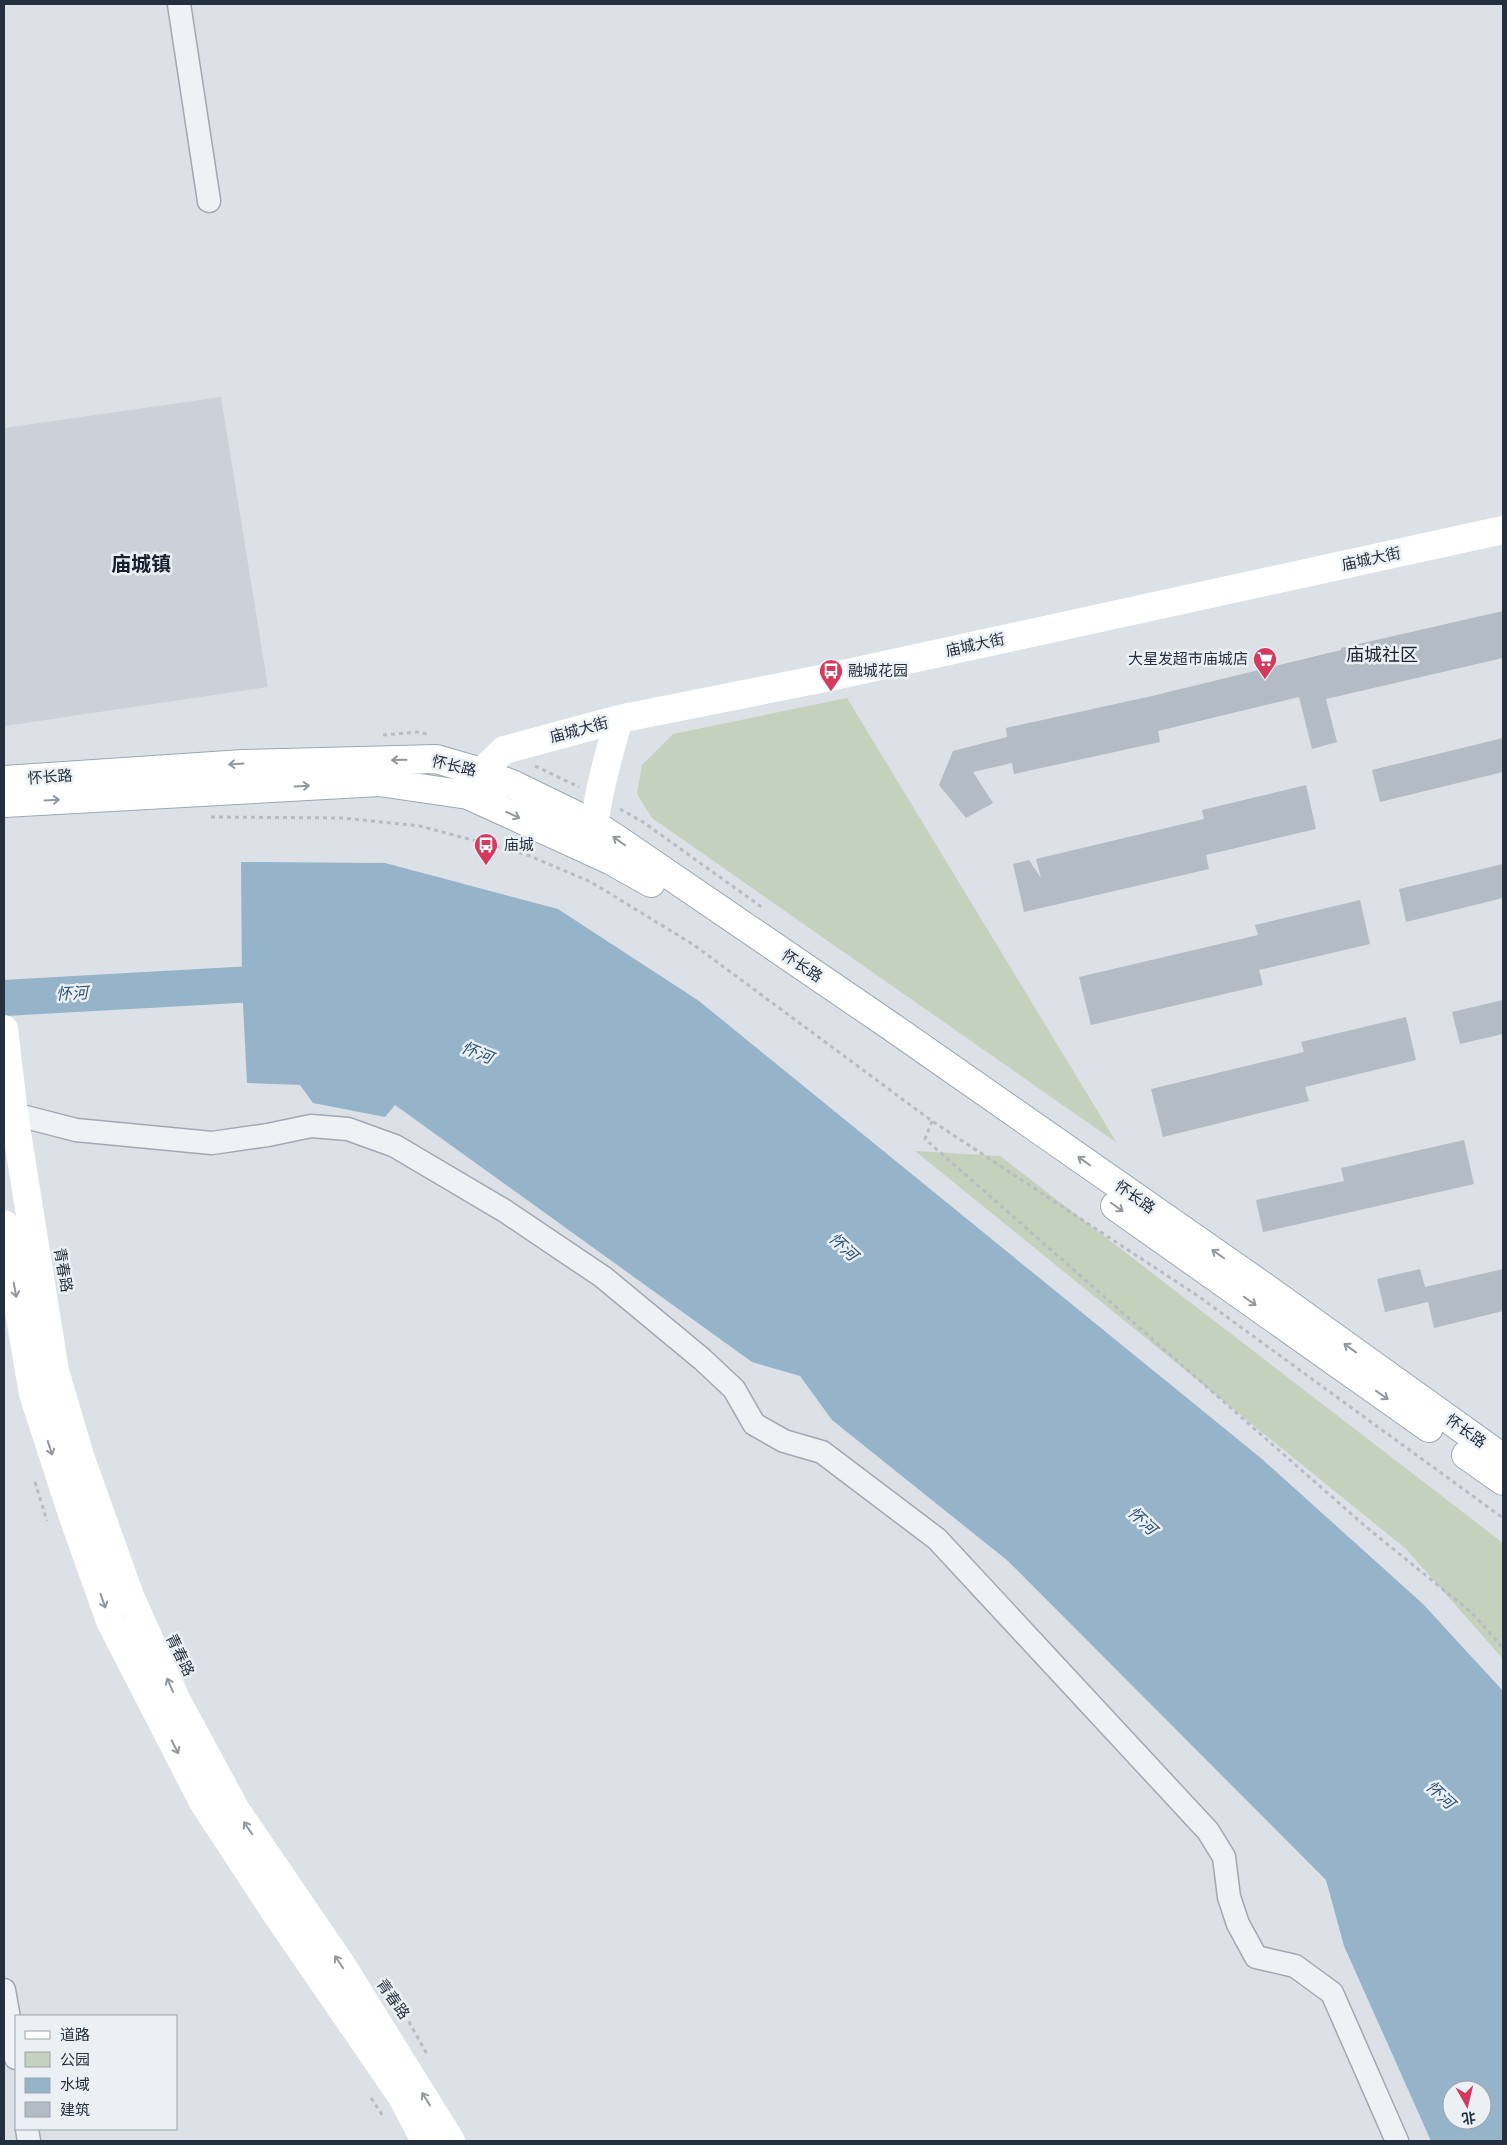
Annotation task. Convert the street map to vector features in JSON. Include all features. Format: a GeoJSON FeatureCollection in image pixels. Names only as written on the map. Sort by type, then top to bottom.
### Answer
{"type":"FeatureCollection","features":[{"type":"Feature","properties":{"kind":"main road","name":"庙城大街"},"geometry":{"type":"LineString","coordinates":[[474,783],[504,750],[619,719],[825,678],[1503,530]]}},
{"type":"Feature","properties":{"kind":"main road"},"geometry":{"type":"LineString","coordinates":[[591,851],[594,824],[607,759],[619,719]]}},
{"type":"Feature","properties":{"kind":"main road","name":"怀长路"},"geometry":{"type":"LineString","coordinates":[[4,780],[243,764],[436,759],[591,851],[632,871],[827,1001],[1503,1481]]}},
{"type":"Feature","properties":{"kind":"main road","name":"怀长路"},"geometry":{"type":"LineString","coordinates":[[4,803],[379,782],[474,783],[594,824],[892,1027],[1255,1280],[1503,1458]]}},
{"type":"Feature","properties":{"kind":"main road","name":"青春路"},"geometry":{"type":"LineString","coordinates":[[4,1029],[9,1114],[56,1371],[80,1456],[130,1596],[177,1701],[236,1810],[341,1964],[451,2141]]}},
{"type":"Feature","properties":{"kind":"main road"},"geometry":{"type":"LineString","coordinates":[[4,1224],[33,1394],[72,1514],[110,1621],[203,1802],[275,1912],[402,2097],[425,2141]]}},
{"type":"Feature","properties":{"kind":"street"},"geometry":{"type":"LineString","coordinates":[[179,4],[209,201]]}},
{"type":"Feature","properties":{"kind":"street"},"geometry":{"type":"LineString","coordinates":[[9,1114],[76,1130],[212,1143],[268,1136],[312,1126],[348,1129],[395,1146],[505,1211],[603,1277],[734,1388],[754,1424],[784,1440],[822,1452],[937,1539],[1208,1831],[1224,1857],[1229,1897],[1238,1924],[1256,1957],[1295,1966],[1332,1993],[1398,2141]]}},
{"type":"Feature","properties":{"kind":"street"},"geometry":{"type":"LineString","coordinates":[[4,1990],[15,2052]]}},
{"type":"Feature","properties":{"kind":"path"},"geometry":{"type":"LineString","coordinates":[[210,817],[343,818],[420,826],[525,854],[591,882],[694,945],[932,1121],[1198,1296],[1503,1518]]}},
{"type":"Feature","properties":{"kind":"path"},"geometry":{"type":"LineString","coordinates":[[932,1121],[925,1139],[1365,1526],[1471,1612],[1503,1648]]}},
{"type":"Feature","properties":{"kind":"path","name":"青春路"},"geometry":{"type":"LineString","coordinates":[[386,1988],[408,2020],[433,2063]]}},
{"type":"Feature","properties":{"kind":"shaded area"},"geometry":{"type":"Polygon","coordinates":[[[221,397],[268,687],[5,726],[4,428],[221,397]]]}},
{"type":"Feature","properties":{"kind":"green space"},"geometry":{"type":"Polygon","coordinates":[[[847,698],[1117,1143],[652,818],[637,794],[642,765],[673,734],[847,698]]]}},
{"type":"Feature","properties":{"kind":"green space"},"geometry":{"type":"Polygon","coordinates":[[[915,1151],[1000,1156],[1503,1543],[1503,1659],[1406,1549],[915,1151]]]}},
{"type":"Feature","properties":{"kind":"water"},"geometry":{"type":"Polygon","coordinates":[[[241,862],[385,863],[558,909],[699,1001],[1262,1459],[1423,1604],[1503,1691],[1503,2141],[1431,2141],[1344,1946],[1326,1880],[1008,1561],[832,1420],[800,1376],[752,1362],[395,1105],[385,1117],[313,1103],[300,1085],[247,1083],[242,985],[241,862]]]}},
{"type":"Feature","properties":{"kind":"building"},"geometry":{"type":"Polygon","coordinates":[[[1503,611],[1503,658],[1326,699],[1337,742],[1312,749],[1299,697],[1158,731],[1160,742],[1014,774],[1012,763],[973,772],[993,803],[966,818],[939,785],[953,751],[1007,737],[1006,728],[1152,696],[1341,650],[1341,648],[1503,611]]]}},
{"type":"Feature","properties":{"kind":"building"},"geometry":{"type":"Polygon","coordinates":[[[1503,738],[1503,772],[1380,802],[1372,770],[1503,738]]]}},
{"type":"Feature","properties":{"kind":"building"},"geometry":{"type":"Polygon","coordinates":[[[1306,785],[1316,829],[1206,855],[1209,869],[1024,912],[1013,864],[1029,860],[1041,878],[1036,859],[1204,819],[1202,810],[1306,785]]]}},
{"type":"Feature","properties":{"kind":"building"},"geometry":{"type":"Polygon","coordinates":[[[1503,864],[1503,898],[1406,922],[1399,889],[1503,864]]]}},
{"type":"Feature","properties":{"kind":"building"},"geometry":{"type":"Polygon","coordinates":[[[1360,900],[1370,944],[1259,970],[1263,985],[1091,1025],[1079,977],[1258,935],[1255,925],[1360,900]]]}},
{"type":"Feature","properties":{"kind":"building"},"geometry":{"type":"Polygon","coordinates":[[[1503,1000],[1503,1034],[1460,1044],[1452,1012],[1503,1000]]]}},
{"type":"Feature","properties":{"kind":"building"},"geometry":{"type":"Polygon","coordinates":[[[1406,1017],[1416,1060],[1305,1087],[1309,1101],[1163,1137],[1151,1089],[1304,1052],[1301,1042],[1406,1017]]]}},
{"type":"Feature","properties":{"kind":"building"},"geometry":{"type":"Polygon","coordinates":[[[1464,1140],[1474,1184],[1263,1232],[1256,1200],[1344,1181],[1341,1168],[1464,1140]]]}},
{"type":"Feature","properties":{"kind":"building"},"geometry":{"type":"Polygon","coordinates":[[[1420,1269],[1425,1287],[1503,1269],[1503,1311],[1434,1328],[1428,1302],[1385,1312],[1377,1279],[1420,1269]]]}},
{"type":"Feature","properties":{"kind":"waterway","name":"怀河"},"geometry":{"type":"LineString","coordinates":[[4,998],[290,982]]}},
{"type":"Feature","properties":{"kind":"place","name":"大星发超市庙城店"},"geometry":{"type":"Point","coordinates":[1265,680]}},
{"type":"Feature","properties":{"kind":"place","name":"融城花园"},"geometry":{"type":"Point","coordinates":[831,692]}},
{"type":"Feature","properties":{"kind":"place","name":"庙城"},"geometry":{"type":"Point","coordinates":[486,866]}},
{"type":"Feature","properties":{"kind":"district","name":"庙城镇"},"geometry":{"type":"Point","coordinates":[141,564]}},
{"type":"Feature","properties":{"kind":"district","name":"庙城社区"},"geometry":{"type":"Point","coordinates":[1382,655]}}]}
